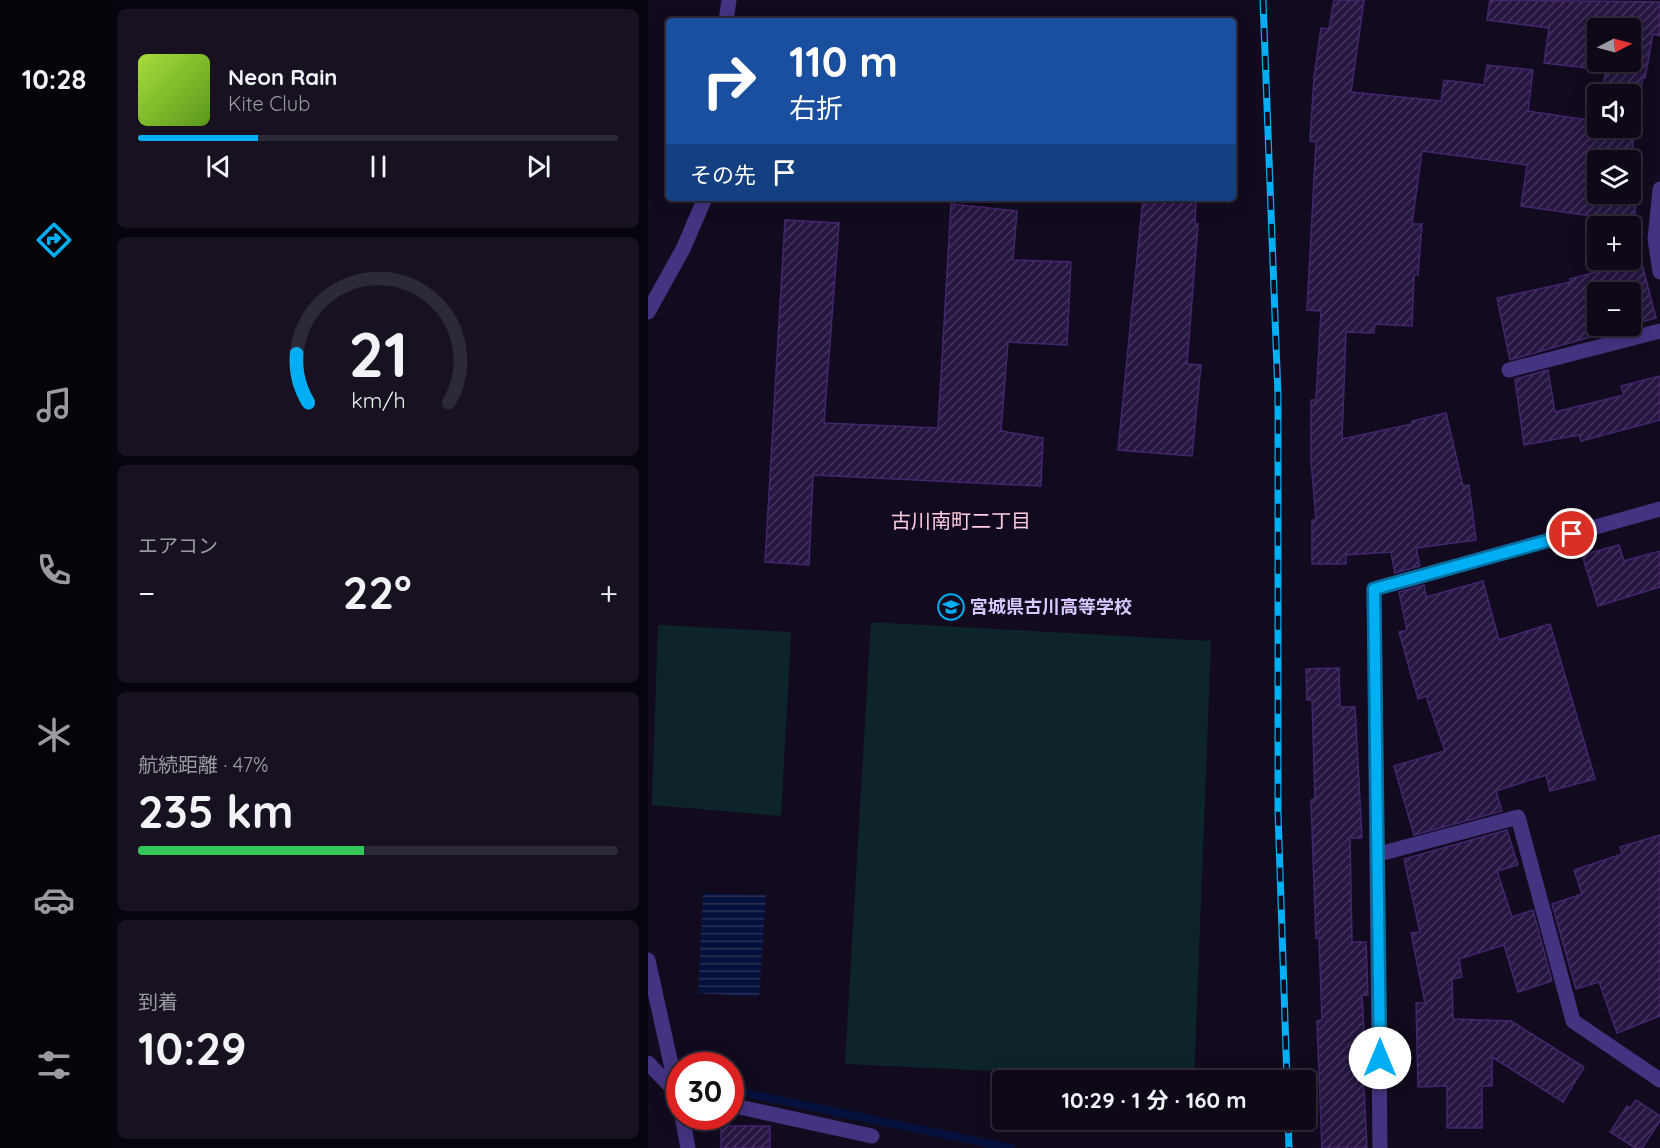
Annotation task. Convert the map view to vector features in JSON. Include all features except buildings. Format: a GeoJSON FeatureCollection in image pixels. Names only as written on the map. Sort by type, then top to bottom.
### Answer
{"type":"FeatureCollection","features":[{"type":"Feature","properties":{"kind":"street"},"geometry":{"type":"LineString","coordinates":[[726,18],[729,0]]}},
{"type":"Feature","properties":{"kind":"street"},"geometry":{"type":"LineString","coordinates":[[1660,189],[1655,239],[1660,272]]}},
{"type":"Feature","properties":{"kind":"street"},"geometry":{"type":"LineString","coordinates":[[648,312],[683,249],[704,201]]}},
{"type":"Feature","properties":{"kind":"street"},"geometry":{"type":"LineString","coordinates":[[1509,370],[1660,331]]}},
{"type":"Feature","properties":{"kind":"street"},"geometry":{"type":"LineString","coordinates":[[1380,1148],[1379,854],[1374,589],[1660,509]]}},
{"type":"Feature","properties":{"kind":"street"},"geometry":{"type":"LineString","coordinates":[[1379,854],[1518,817],[1573,1022],[1660,1080]]}},
{"type":"Feature","properties":{"kind":"street"},"geometry":{"type":"LineString","coordinates":[[648,960],[668,1052]]}},
{"type":"Feature","properties":{"kind":"street"},"geometry":{"type":"LineString","coordinates":[[648,1024],[666,1042]]}},
{"type":"Feature","properties":{"kind":"street"},"geometry":{"type":"LineString","coordinates":[[648,1063],[666,1083]]}},
{"type":"Feature","properties":{"kind":"street"},"geometry":{"type":"LineString","coordinates":[[744,1108],[872,1136]]}},
{"type":"Feature","properties":{"kind":"street"},"geometry":{"type":"LineString","coordinates":[[685,1130],[688,1148]]}},
{"type":"Feature","properties":{"kind":"green space"},"geometry":{"type":"Polygon","coordinates":[[[871,622],[1211,641],[1194,1070],[992,1071],[845,1064],[871,622]]]}},
{"type":"Feature","properties":{"kind":"green space"},"geometry":{"type":"Polygon","coordinates":[[[658,625],[791,632],[781,816],[652,805],[658,625]]]}},
{"type":"Feature","properties":{"kind":"shaded area"},"geometry":{"type":"Polygon","coordinates":[[[703,893],[766,895],[759,997],[698,993],[703,893]]]}},
{"type":"Feature","properties":{"kind":"waterway"},"geometry":{"type":"LineString","coordinates":[[744,1093],[1011,1148]]}},
{"type":"Feature","properties":{"kind":"railway"},"geometry":{"type":"LineString","coordinates":[[1263,0],[1278,396],[1278,812],[1287,1070]]}},
{"type":"Feature","properties":{"kind":"railway"},"geometry":{"type":"LineString","coordinates":[[1288,1130],[1289,1148]]}},
{"type":"Feature","properties":{"kind":"place","name":"宮城県古川高等学校"},"geometry":{"type":"Point","coordinates":[951,607]}},
{"type":"Feature","properties":{"kind":"district","name":"古川南町二丁目"},"geometry":{"type":"Point","coordinates":[961,521]}},
{"type":"Feature","properties":{"kind":"route"},"geometry":{"type":"LineString","coordinates":[[1380,1058],[1374,589],[1572,534]]}}]}
